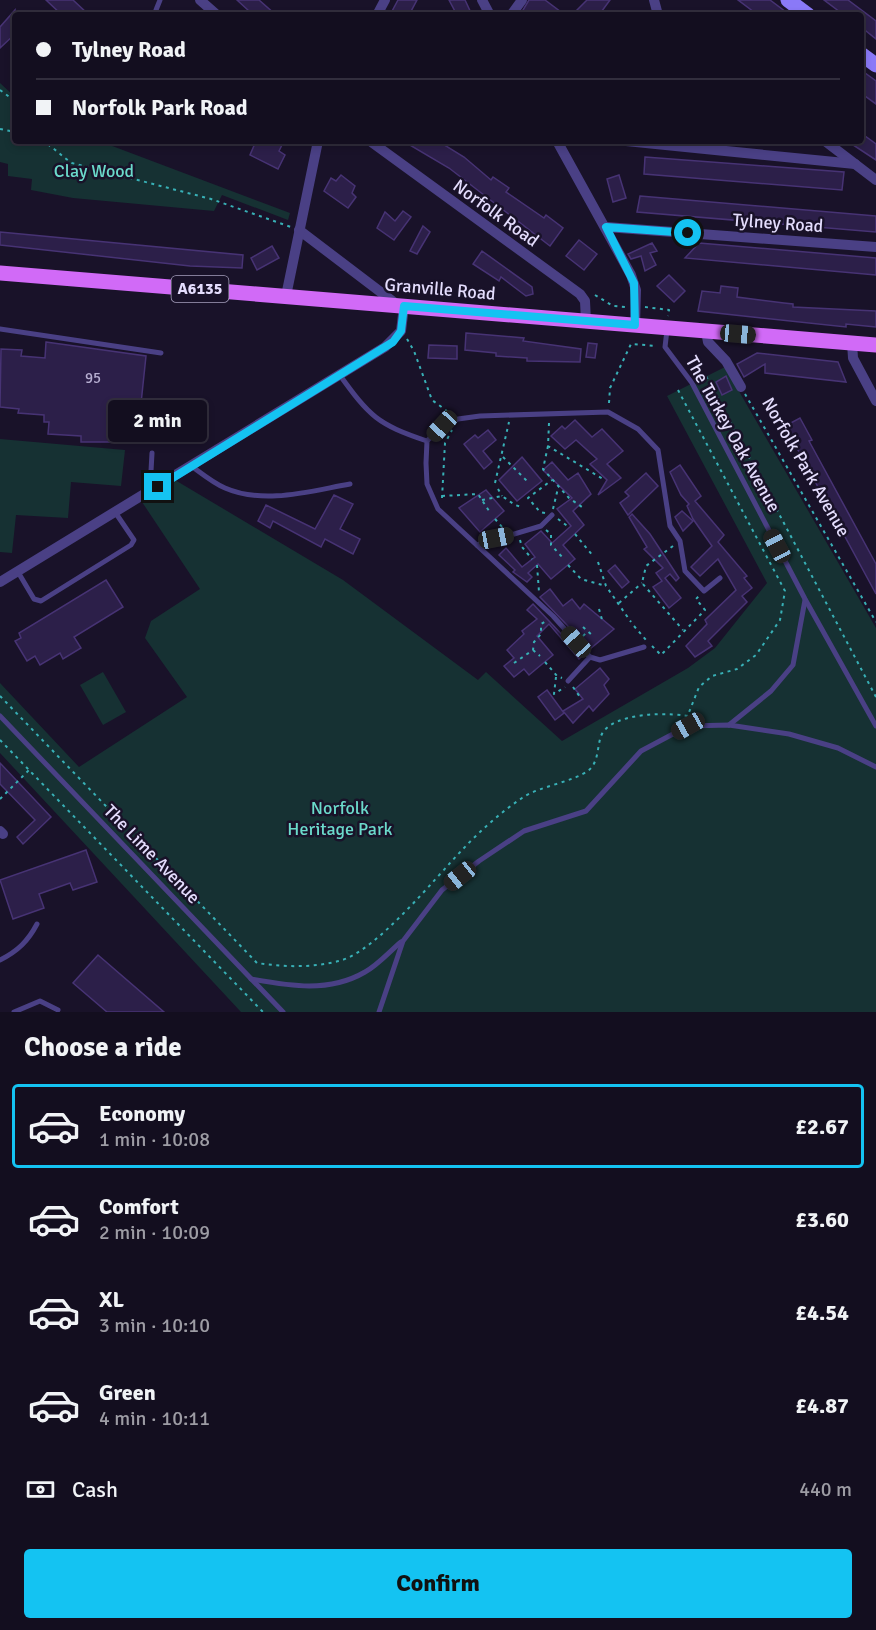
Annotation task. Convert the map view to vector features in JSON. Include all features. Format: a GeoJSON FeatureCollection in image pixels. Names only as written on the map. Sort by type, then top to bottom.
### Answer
{"type":"FeatureCollection","features":[{"type":"Feature","properties":{"kind":"main road"},"geometry":{"type":"LineString","coordinates":[[788,0],[804,12]]}},
{"type":"Feature","properties":{"kind":"main road","name":"Granville Road"},"geometry":{"type":"LineString","coordinates":[[0,273],[876,345]]}},
{"type":"Feature","properties":{"kind":"street"},"geometry":{"type":"LineString","coordinates":[[200,0],[214,12]]}},
{"type":"Feature","properties":{"kind":"street"},"geometry":{"type":"LineString","coordinates":[[286,296],[317,144]]}},
{"type":"Feature","properties":{"kind":"street","name":"Norfolk Road"},"geometry":{"type":"LineString","coordinates":[[374,144],[579,294]]}},
{"type":"Feature","properties":{"kind":"street"},"geometry":{"type":"LineString","coordinates":[[560,144],[634,283],[635,325]]}},
{"type":"Feature","properties":{"kind":"street"},"geometry":{"type":"LineString","coordinates":[[656,144],[855,164]]}},
{"type":"Feature","properties":{"kind":"street"},"geometry":{"type":"LineString","coordinates":[[829,144],[876,180]]}},
{"type":"Feature","properties":{"kind":"street","name":"Tylney Road"},"geometry":{"type":"LineString","coordinates":[[606,227],[876,247]]}},
{"type":"Feature","properties":{"kind":"street"},"geometry":{"type":"LineString","coordinates":[[0,582],[393,342],[401,331],[402,306],[299,230]]}},
{"type":"Feature","properties":{"kind":"street"},"geometry":{"type":"LineString","coordinates":[[579,294],[585,301],[586,321]]}},
{"type":"Feature","properties":{"kind":"street","name":"Norfolk Park Avenue"},"geometry":{"type":"LineString","coordinates":[[706,331],[708,342],[726,361],[741,387]]}},
{"type":"Feature","properties":{"kind":"street"},"geometry":{"type":"LineString","coordinates":[[852,343],[854,358],[876,401]]}},
{"type":"Feature","properties":{"kind":"lane"},"geometry":{"type":"LineString","coordinates":[[665,347],[667,328]]}},
{"type":"Feature","properties":{"kind":"lane"},"geometry":{"type":"LineString","coordinates":[[0,329],[161,353]]}},
{"type":"Feature","properties":{"kind":"lane","name":"The Turkey Oak Avenue"},"geometry":{"type":"LineString","coordinates":[[665,347],[692,383],[805,599],[876,726]]}},
{"type":"Feature","properties":{"kind":"lane"},"geometry":{"type":"LineString","coordinates":[[339,374],[365,410],[391,428],[427,441]]}},
{"type":"Feature","properties":{"kind":"lane"},"geometry":{"type":"LineString","coordinates":[[644,647],[600,660],[590,657],[553,616],[441,512],[428,484],[427,441],[442,426],[458,419],[608,412],[638,429],[658,450],[668,518],[681,540],[685,571],[704,591],[720,578]]}},
{"type":"Feature","properties":{"kind":"lane"},"geometry":{"type":"LineString","coordinates":[[152,453],[151,471],[158,487]]}},
{"type":"Feature","properties":{"kind":"lane"},"geometry":{"type":"LineString","coordinates":[[190,465],[223,488],[246,495],[267,496],[350,484]]}},
{"type":"Feature","properties":{"kind":"lane"},"geometry":{"type":"LineString","coordinates":[[18,572],[34,599],[41,601],[131,545],[134,540],[115,512]]}},
{"type":"Feature","properties":{"kind":"lane"},"geometry":{"type":"LineString","coordinates":[[477,545],[541,526],[552,515]]}},
{"type":"Feature","properties":{"kind":"lane"},"geometry":{"type":"LineString","coordinates":[[729,725],[771,691],[793,664],[805,599]]}},
{"type":"Feature","properties":{"kind":"lane"},"geometry":{"type":"LineString","coordinates":[[569,682],[590,657]]}},
{"type":"Feature","properties":{"kind":"lane","name":"The Lime Avenue"},"geometry":{"type":"LineString","coordinates":[[0,716],[282,1012]]}},
{"type":"Feature","properties":{"kind":"lane"},"geometry":{"type":"LineString","coordinates":[[251,979],[294,987],[332,985],[366,972],[403,941],[442,890],[460,876],[524,831],[586,811],[641,751],[688,726],[729,725],[789,734],[828,745],[876,767]]}},
{"type":"Feature","properties":{"kind":"lane"},"geometry":{"type":"LineString","coordinates":[[0,960],[14,953],[29,939],[38,924]]}},
{"type":"Feature","properties":{"kind":"lane"},"geometry":{"type":"LineString","coordinates":[[379,1012],[403,941]]}},
{"type":"Feature","properties":{"kind":"lane"},"geometry":{"type":"LineString","coordinates":[[14,1012],[40,1001],[58,1010]]}},
{"type":"Feature","properties":{"kind":"path"},"geometry":{"type":"LineString","coordinates":[[51,144],[58,154],[72,162],[211,199],[299,230]]}},
{"type":"Feature","properties":{"kind":"path"},"geometry":{"type":"LineString","coordinates":[[579,294],[598,296],[614,306],[669,310]]}},
{"type":"Feature","properties":{"kind":"path"},"geometry":{"type":"LineString","coordinates":[[401,331],[414,351],[432,400],[458,419],[446,443],[441,512]]}},
{"type":"Feature","properties":{"kind":"path"},"geometry":{"type":"LineString","coordinates":[[608,412],[610,388],[631,344],[665,347]]}},
{"type":"Feature","properties":{"kind":"path"},"geometry":{"type":"LineString","coordinates":[[706,376],[876,697]]}},
{"type":"Feature","properties":{"kind":"path","name":"Norfolk Park Avenue"},"geometry":{"type":"LineString","coordinates":[[741,387],[876,622]]}},
{"type":"Feature","properties":{"kind":"path"},"geometry":{"type":"LineString","coordinates":[[678,390],[785,591],[780,620],[768,640],[756,655],[736,669],[712,676],[699,687],[688,715]]}},
{"type":"Feature","properties":{"kind":"path"},"geometry":{"type":"LineString","coordinates":[[550,413],[549,446],[543,469],[558,487],[582,507]]}},
{"type":"Feature","properties":{"kind":"path"},"geometry":{"type":"LineString","coordinates":[[495,483],[509,416]]}},
{"type":"Feature","properties":{"kind":"path"},"geometry":{"type":"LineString","coordinates":[[549,446],[603,479]]}},
{"type":"Feature","properties":{"kind":"path"},"geometry":{"type":"LineString","coordinates":[[502,455],[528,482]]}},
{"type":"Feature","properties":{"kind":"path"},"geometry":{"type":"LineString","coordinates":[[540,512],[528,498],[552,480]]}},
{"type":"Feature","properties":{"kind":"path"},"geometry":{"type":"LineString","coordinates":[[534,487],[537,491]]}},
{"type":"Feature","properties":{"kind":"path"},"geometry":{"type":"LineString","coordinates":[[552,515],[558,487]]}},
{"type":"Feature","properties":{"kind":"path"},"geometry":{"type":"LineString","coordinates":[[498,489],[502,496],[522,507]]}},
{"type":"Feature","properties":{"kind":"path"},"geometry":{"type":"LineString","coordinates":[[442,496],[478,494],[491,514]]}},
{"type":"Feature","properties":{"kind":"path"},"geometry":{"type":"LineString","coordinates":[[482,500],[502,496]]}},
{"type":"Feature","properties":{"kind":"path"},"geometry":{"type":"LineString","coordinates":[[535,510],[552,515],[570,528]]}},
{"type":"Feature","properties":{"kind":"path"},"geometry":{"type":"LineString","coordinates":[[495,519],[510,536]]}},
{"type":"Feature","properties":{"kind":"path"},"geometry":{"type":"LineString","coordinates":[[541,526],[551,534],[551,545],[564,559]]}},
{"type":"Feature","properties":{"kind":"path"},"geometry":{"type":"LineString","coordinates":[[519,534],[522,547],[532,559]]}},
{"type":"Feature","properties":{"kind":"path"},"geometry":{"type":"LineString","coordinates":[[575,534],[594,556]]}},
{"type":"Feature","properties":{"kind":"path"},"geometry":{"type":"LineString","coordinates":[[619,603],[642,583],[646,566],[681,540]]}},
{"type":"Feature","properties":{"kind":"path"},"geometry":{"type":"LineString","coordinates":[[598,562],[606,586],[619,603],[619,608],[631,622]]}},
{"type":"Feature","properties":{"kind":"path"},"geometry":{"type":"LineString","coordinates":[[537,565],[538,603]]}},
{"type":"Feature","properties":{"kind":"path"},"geometry":{"type":"LineString","coordinates":[[568,565],[581,579],[606,586]]}},
{"type":"Feature","properties":{"kind":"path"},"geometry":{"type":"LineString","coordinates":[[642,583],[683,630]]}},
{"type":"Feature","properties":{"kind":"path"},"geometry":{"type":"LineString","coordinates":[[634,626],[661,655],[705,610],[696,598],[704,591]]}},
{"type":"Feature","properties":{"kind":"path"},"geometry":{"type":"LineString","coordinates":[[599,609],[603,623]]}},
{"type":"Feature","properties":{"kind":"path"},"geometry":{"type":"LineString","coordinates":[[514,663],[533,650],[534,642],[541,634],[542,624],[553,616]]}},
{"type":"Feature","properties":{"kind":"path"},"geometry":{"type":"LineString","coordinates":[[583,627],[593,636]]}},
{"type":"Feature","properties":{"kind":"path"},"geometry":{"type":"LineString","coordinates":[[533,650],[540,656]]}},
{"type":"Feature","properties":{"kind":"path"},"geometry":{"type":"LineString","coordinates":[[557,676],[554,694],[569,682]]}},
{"type":"Feature","properties":{"kind":"path"},"geometry":{"type":"LineString","coordinates":[[0,696],[257,963],[283,967],[340,961],[359,952],[396,919],[466,846],[524,796],[589,770],[596,760],[601,734],[610,725],[629,718],[659,714],[688,715],[698,718]]}},
{"type":"Feature","properties":{"kind":"path"},"geometry":{"type":"LineString","coordinates":[[0,740],[263,1012]]}},
{"type":"Feature","properties":{"kind":"path"},"geometry":{"type":"LineString","coordinates":[[0,799],[29,770]]}},
{"type":"Feature","properties":{"kind":"green space","name":"Clay Wood"},"geometry":{"type":"Polygon","coordinates":[[[0,83],[12,94],[12,144],[107,144],[290,213],[288,220],[222,195],[214,211],[73,198],[31,190],[32,179],[8,176],[8,164],[0,162],[0,83]]]}},
{"type":"Feature","properties":{"kind":"green space","name":"Norfolk Heritage Park"},"geometry":{"type":"Polygon","coordinates":[[[725,367],[876,628],[876,1012],[241,1012],[0,753],[0,683],[79,767],[187,697],[145,638],[151,621],[200,589],[142,502],[175,480],[343,580],[478,680],[486,672],[562,741],[688,668],[715,648],[767,583],[667,396],[725,367]]]}},
{"type":"Feature","properties":{"kind":"green space"},"geometry":{"type":"Polygon","coordinates":[[[0,439],[125,450],[121,486],[71,482],[68,518],[16,515],[12,553],[0,552],[0,439]]]}},
{"type":"Feature","properties":{"kind":"green space"},"geometry":{"type":"Polygon","coordinates":[[[103,672],[126,712],[103,725],[80,685],[103,672]]]}},
{"type":"Feature","properties":{"kind":"building"},"geometry":{"type":"Polygon","coordinates":[[[46,0],[73,0],[86,12],[59,12],[46,0]]]}},
{"type":"Feature","properties":{"kind":"building"},"geometry":{"type":"Polygon","coordinates":[[[237,0],[259,0],[273,12],[248,12],[237,0]]]}},
{"type":"Feature","properties":{"kind":"building"},"geometry":{"type":"Polygon","coordinates":[[[398,0],[417,0],[411,12],[392,12],[398,0]]]}},
{"type":"Feature","properties":{"kind":"building"},"geometry":{"type":"Polygon","coordinates":[[[449,0],[465,0],[471,12],[455,12],[449,0]]]}},
{"type":"Feature","properties":{"kind":"building"},"geometry":{"type":"Polygon","coordinates":[[[529,0],[545,0],[561,12],[522,12],[529,0]]]}},
{"type":"Feature","properties":{"kind":"building"},"geometry":{"type":"Polygon","coordinates":[[[587,0],[610,0],[601,12],[575,12],[587,0]]]}},
{"type":"Feature","properties":{"kind":"building"},"geometry":{"type":"Polygon","coordinates":[[[738,0],[770,0],[786,12],[754,12],[738,0]]]}},
{"type":"Feature","properties":{"kind":"building"},"geometry":{"type":"Polygon","coordinates":[[[824,0],[848,0],[864,12],[840,12],[824,0]]]}},
{"type":"Feature","properties":{"kind":"building"},"geometry":{"type":"Polygon","coordinates":[[[864,12],[876,21],[876,39],[864,29],[864,12]]]}},
{"type":"Feature","properties":{"kind":"building"},"geometry":{"type":"Polygon","coordinates":[[[12,13],[12,37],[0,48],[0,27],[12,13]]]}},
{"type":"Feature","properties":{"kind":"building"},"geometry":{"type":"Polygon","coordinates":[[[864,72],[876,81],[876,104],[864,95],[864,72]]]}},
{"type":"Feature","properties":{"kind":"building"},"geometry":{"type":"Polygon","coordinates":[[[864,135],[876,144],[876,160],[852,144],[864,144],[864,135]]]}},
{"type":"Feature","properties":{"kind":"building"},"geometry":{"type":"Polygon","coordinates":[[[255,144],[282,144],[279,151],[285,155],[278,169],[250,155],[255,144]]]}},
{"type":"Feature","properties":{"kind":"building"},"geometry":{"type":"Polygon","coordinates":[[[408,144],[443,144],[464,157],[491,180],[493,177],[509,188],[506,192],[544,218],[546,215],[563,228],[550,246],[449,168],[408,144]]]}},
{"type":"Feature","properties":{"kind":"building"},"geometry":{"type":"Polygon","coordinates":[[[645,157],[844,172],[842,190],[644,174],[645,157]]]}},
{"type":"Feature","properties":{"kind":"building"},"geometry":{"type":"Polygon","coordinates":[[[341,175],[355,186],[352,193],[356,197],[348,208],[324,191],[331,178],[336,181],[341,175]]]}},
{"type":"Feature","properties":{"kind":"building"},"geometry":{"type":"Polygon","coordinates":[[[619,175],[626,198],[613,202],[607,179],[619,175]]]}},
{"type":"Feature","properties":{"kind":"building"},"geometry":{"type":"Polygon","coordinates":[[[640,196],[876,216],[876,232],[637,212],[640,196]]]}},
{"type":"Feature","properties":{"kind":"building"},"geometry":{"type":"Polygon","coordinates":[[[403,211],[411,217],[394,240],[377,228],[385,212],[395,221],[403,211]]]}},
{"type":"Feature","properties":{"kind":"building"},"geometry":{"type":"Polygon","coordinates":[[[423,226],[430,232],[417,254],[410,251],[423,226]]]}},
{"type":"Feature","properties":{"kind":"building"},"geometry":{"type":"Polygon","coordinates":[[[0,232],[243,255],[242,268],[190,266],[0,245],[0,232]]]}},
{"type":"Feature","properties":{"kind":"building"},"geometry":{"type":"Polygon","coordinates":[[[579,240],[597,254],[584,270],[566,256],[579,240]]]}},
{"type":"Feature","properties":{"kind":"building"},"geometry":{"type":"Polygon","coordinates":[[[652,243],[657,251],[650,253],[656,265],[645,271],[641,256],[631,259],[628,254],[652,243]]]}},
{"type":"Feature","properties":{"kind":"building"},"geometry":{"type":"Polygon","coordinates":[[[699,243],[876,258],[876,275],[685,258],[699,243]]]}},
{"type":"Feature","properties":{"kind":"building"},"geometry":{"type":"Polygon","coordinates":[[[272,246],[279,258],[257,270],[251,258],[272,246]]]}},
{"type":"Feature","properties":{"kind":"building"},"geometry":{"type":"Polygon","coordinates":[[[482,251],[532,287],[533,294],[526,296],[501,277],[499,281],[473,264],[482,251]]]}},
{"type":"Feature","properties":{"kind":"building"},"geometry":{"type":"Polygon","coordinates":[[[669,275],[685,291],[674,302],[657,286],[669,275]]]}},
{"type":"Feature","properties":{"kind":"building"},"geometry":{"type":"Polygon","coordinates":[[[721,286],[738,288],[737,297],[793,304],[793,307],[876,311],[876,327],[846,324],[846,327],[698,311],[702,291],[720,293],[721,286]]]}},
{"type":"Feature","properties":{"kind":"building"},"geometry":{"type":"Polygon","coordinates":[[[466,333],[524,338],[523,341],[581,349],[580,362],[527,361],[527,358],[496,356],[496,353],[465,350],[466,333]]]}},
{"type":"Feature","properties":{"kind":"building"},"geometry":{"type":"Polygon","coordinates":[[[46,342],[146,356],[138,432],[130,432],[129,442],[81,442],[81,436],[48,434],[49,422],[44,422],[44,415],[18,413],[19,409],[0,407],[1,349],[22,350],[21,356],[45,358],[46,342]]]}},
{"type":"Feature","properties":{"kind":"building"},"geometry":{"type":"Polygon","coordinates":[[[588,343],[597,344],[595,358],[586,357],[588,343]]]}},
{"type":"Feature","properties":{"kind":"building"},"geometry":{"type":"Polygon","coordinates":[[[429,345],[457,346],[457,359],[428,358],[429,345]]]}},
{"type":"Feature","properties":{"kind":"building"},"geometry":{"type":"Polygon","coordinates":[[[757,353],[838,362],[846,382],[765,373],[765,364],[744,377],[737,364],[757,353]]]}},
{"type":"Feature","properties":{"kind":"building"},"geometry":{"type":"Polygon","coordinates":[[[726,376],[732,390],[722,395],[716,382],[726,376]]]}},
{"type":"Feature","properties":{"kind":"building"},"geometry":{"type":"Polygon","coordinates":[[[800,418],[812,440],[809,441],[876,564],[876,594],[785,426],[800,418]]]}},
{"type":"Feature","properties":{"kind":"building"},"geometry":{"type":"Polygon","coordinates":[[[575,420],[592,437],[602,429],[623,451],[607,464],[621,478],[598,495],[607,480],[590,464],[597,459],[576,440],[565,449],[551,436],[562,426],[565,429],[575,420]]]}},
{"type":"Feature","properties":{"kind":"building"},"geometry":{"type":"Polygon","coordinates":[[[488,430],[496,440],[483,451],[492,462],[484,469],[464,444],[475,435],[478,438],[488,430]]]}},
{"type":"Feature","properties":{"kind":"building"},"geometry":{"type":"Polygon","coordinates":[[[522,457],[542,481],[517,501],[499,480],[522,457]]]}},
{"type":"Feature","properties":{"kind":"building"},"geometry":{"type":"Polygon","coordinates":[[[552,462],[568,480],[578,473],[591,494],[573,511],[584,525],[563,545],[575,559],[551,579],[538,564],[528,573],[532,577],[527,582],[513,572],[515,570],[499,555],[506,548],[522,567],[535,557],[525,544],[541,531],[552,543],[571,526],[557,509],[572,498],[543,470],[552,462]]]}},
{"type":"Feature","properties":{"kind":"building"},"geometry":{"type":"Polygon","coordinates":[[[680,465],[701,496],[695,501],[724,535],[718,542],[747,576],[744,578],[752,588],[742,596],[747,602],[708,641],[712,646],[695,657],[686,646],[707,624],[705,620],[736,590],[718,559],[700,576],[691,567],[712,546],[693,519],[687,506],[689,504],[681,495],[670,472],[680,465]]]}},
{"type":"Feature","properties":{"kind":"building"},"geometry":{"type":"Polygon","coordinates":[[[646,473],[658,486],[628,515],[620,503],[629,496],[625,492],[646,473]]]}},
{"type":"Feature","properties":{"kind":"building"},"geometry":{"type":"Polygon","coordinates":[[[486,490],[504,511],[480,532],[459,508],[486,490]]]}},
{"type":"Feature","properties":{"kind":"building"},"geometry":{"type":"Polygon","coordinates":[[[334,495],[353,504],[340,529],[360,539],[353,554],[325,539],[321,547],[273,521],[270,528],[258,521],[266,505],[315,529],[334,495]]]}},
{"type":"Feature","properties":{"kind":"building"},"geometry":{"type":"Polygon","coordinates":[[[682,511],[693,521],[683,531],[675,517],[682,511]]]}},
{"type":"Feature","properties":{"kind":"building"},"geometry":{"type":"Polygon","coordinates":[[[632,514],[650,534],[679,578],[676,581],[670,574],[665,578],[681,598],[669,608],[653,587],[662,581],[656,573],[663,568],[644,549],[647,547],[629,517],[632,514]]]}},
{"type":"Feature","properties":{"kind":"building"},"geometry":{"type":"Polygon","coordinates":[[[615,565],[629,582],[622,588],[608,571],[615,565]]]}},
{"type":"Feature","properties":{"kind":"building"},"geometry":{"type":"Polygon","coordinates":[[[106,580],[123,607],[74,637],[81,648],[63,659],[60,653],[40,665],[35,656],[27,661],[15,641],[21,638],[19,633],[106,580]]]}},
{"type":"Feature","properties":{"kind":"building"},"geometry":{"type":"Polygon","coordinates":[[[550,589],[563,606],[572,599],[580,609],[584,604],[614,629],[590,649],[540,597],[550,589]]]}},
{"type":"Feature","properties":{"kind":"building"},"geometry":{"type":"Polygon","coordinates":[[[533,604],[582,656],[579,659],[549,624],[537,636],[553,655],[529,675],[524,669],[514,677],[504,666],[514,658],[507,650],[524,634],[522,631],[537,619],[527,610],[533,604]]]}},
{"type":"Feature","properties":{"kind":"building"},"geometry":{"type":"Polygon","coordinates":[[[600,668],[609,679],[604,685],[609,694],[593,711],[589,706],[573,723],[563,711],[583,699],[575,689],[600,668]]]}},
{"type":"Feature","properties":{"kind":"building"},"geometry":{"type":"Polygon","coordinates":[[[547,690],[564,713],[555,720],[538,697],[547,690]]]}},
{"type":"Feature","properties":{"kind":"building"},"geometry":{"type":"Polygon","coordinates":[[[0,763],[51,817],[23,844],[17,837],[35,820],[0,784],[0,763]]]}},
{"type":"Feature","properties":{"kind":"building"},"geometry":{"type":"Polygon","coordinates":[[[86,850],[97,882],[73,890],[70,883],[39,894],[44,908],[13,919],[0,880],[86,850]]]}},
{"type":"Feature","properties":{"kind":"building"},"geometry":{"type":"Polygon","coordinates":[[[98,955],[164,1012],[107,1012],[73,983],[98,955]]]}},
{"type":"Feature","properties":{"kind":"route"},"geometry":{"type":"LineString","coordinates":[[158,487],[190,465],[393,342],[401,331],[404,306],[635,325],[637,297],[634,283],[606,227],[688,233]]}}]}
